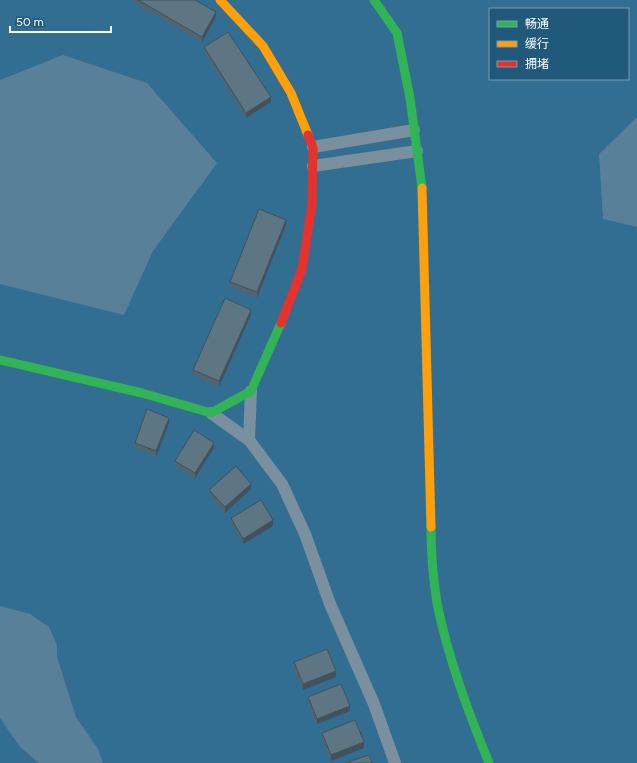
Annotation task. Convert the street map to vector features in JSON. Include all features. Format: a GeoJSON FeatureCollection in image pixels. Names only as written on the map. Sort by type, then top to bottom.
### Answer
{"type":"FeatureCollection","features":[{"type":"Feature","properties":{"kind":"street"},"geometry":{"type":"LineString","coordinates":[[220,0],[263,46],[291,93],[313,147],[312,204],[302,269],[277,334],[251,391],[250,440]]}},
{"type":"Feature","properties":{"kind":"street"},"geometry":{"type":"LineString","coordinates":[[374,0],[397,33],[410,98],[422,197],[431,544],[434,578],[439,611],[447,643],[467,708],[489,763]]}},
{"type":"Feature","properties":{"kind":"street"},"geometry":{"type":"LineString","coordinates":[[313,147],[414,130]]}},
{"type":"Feature","properties":{"kind":"street"},"geometry":{"type":"LineString","coordinates":[[313,166],[417,150]]}},
{"type":"Feature","properties":{"kind":"street"},"geometry":{"type":"LineString","coordinates":[[0,360],[142,393],[211,413],[250,440],[282,484],[305,534],[330,604],[374,704],[395,763]]}},
{"type":"Feature","properties":{"kind":"street"},"geometry":{"type":"LineString","coordinates":[[211,413],[251,391]]}},
{"type":"Feature","properties":{"kind":"shaded area"},"geometry":{"type":"Polygon","coordinates":[[[0,0],[637,0],[637,763],[0,763],[0,0]]]}},
{"type":"Feature","properties":{"kind":"shaded area"},"geometry":{"type":"Polygon","coordinates":[[[63,55],[147,83],[217,163],[153,251],[124,315],[0,284],[0,80],[63,55]]]}},
{"type":"Feature","properties":{"kind":"shaded area"},"geometry":{"type":"Polygon","coordinates":[[[637,117],[637,227],[603,219],[599,154],[637,117]]]}},
{"type":"Feature","properties":{"kind":"shaded area"},"geometry":{"type":"Polygon","coordinates":[[[0,606],[30,614],[49,627],[57,645],[57,657],[76,717],[98,749],[103,763],[39,763],[20,747],[0,718],[0,606]]]}},
{"type":"Feature","properties":{"kind":"building"},"geometry":{"type":"Polygon","coordinates":[[[138,0],[195,0],[216,12],[202,37],[138,0]]]}},
{"type":"Feature","properties":{"kind":"building"},"geometry":{"type":"Polygon","coordinates":[[[228,32],[271,97],[246,113],[204,47],[228,32]]]}},
{"type":"Feature","properties":{"kind":"building"},"geometry":{"type":"Polygon","coordinates":[[[259,209],[286,220],[257,292],[230,282],[259,209]]]}},
{"type":"Feature","properties":{"kind":"building"},"geometry":{"type":"Polygon","coordinates":[[[225,298],[251,310],[219,381],[193,370],[225,298]]]}},
{"type":"Feature","properties":{"kind":"building"},"geometry":{"type":"Polygon","coordinates":[[[147,409],[169,418],[156,451],[135,443],[147,409]]]}},
{"type":"Feature","properties":{"kind":"building"},"geometry":{"type":"Polygon","coordinates":[[[194,430],[214,443],[195,473],[175,461],[194,430]]]}},
{"type":"Feature","properties":{"kind":"building"},"geometry":{"type":"Polygon","coordinates":[[[236,466],[251,484],[225,507],[209,490],[236,466]]]}},
{"type":"Feature","properties":{"kind":"building"},"geometry":{"type":"Polygon","coordinates":[[[261,500],[273,520],[243,539],[231,518],[261,500]]]}},
{"type":"Feature","properties":{"kind":"building"},"geometry":{"type":"Polygon","coordinates":[[[327,649],[336,671],[303,684],[294,662],[327,649]]]}},
{"type":"Feature","properties":{"kind":"building"},"geometry":{"type":"Polygon","coordinates":[[[341,684],[350,706],[317,719],[308,697],[341,684]]]}},
{"type":"Feature","properties":{"kind":"building"},"geometry":{"type":"Polygon","coordinates":[[[355,720],[364,742],[331,755],[322,733],[355,720]]]}},
{"type":"Feature","properties":{"kind":"building"},"geometry":{"type":"Polygon","coordinates":[[[369,755],[372,763],[345,763],[369,755]]]}},
{"type":"Feature","properties":{"kind":"traffic: fast"},"geometry":{"type":"LineString","coordinates":[[374,0],[397,33],[410,98],[422,188]]}},
{"type":"Feature","properties":{"kind":"traffic: fast"},"geometry":{"type":"LineString","coordinates":[[0,360],[142,393],[211,413],[251,391],[281,323]]}},
{"type":"Feature","properties":{"kind":"traffic: fast"},"geometry":{"type":"LineString","coordinates":[[431,527],[434,584],[442,624],[459,684],[489,763]]}},
{"type":"Feature","properties":{"kind":"traffic: slow"},"geometry":{"type":"LineString","coordinates":[[220,0],[263,46],[291,93],[308,135]]}},
{"type":"Feature","properties":{"kind":"traffic: slow"},"geometry":{"type":"LineString","coordinates":[[422,188],[431,527]]}},
{"type":"Feature","properties":{"kind":"traffic: jam"},"geometry":{"type":"LineString","coordinates":[[281,323],[302,269],[312,204],[313,147],[308,135]]}}]}
